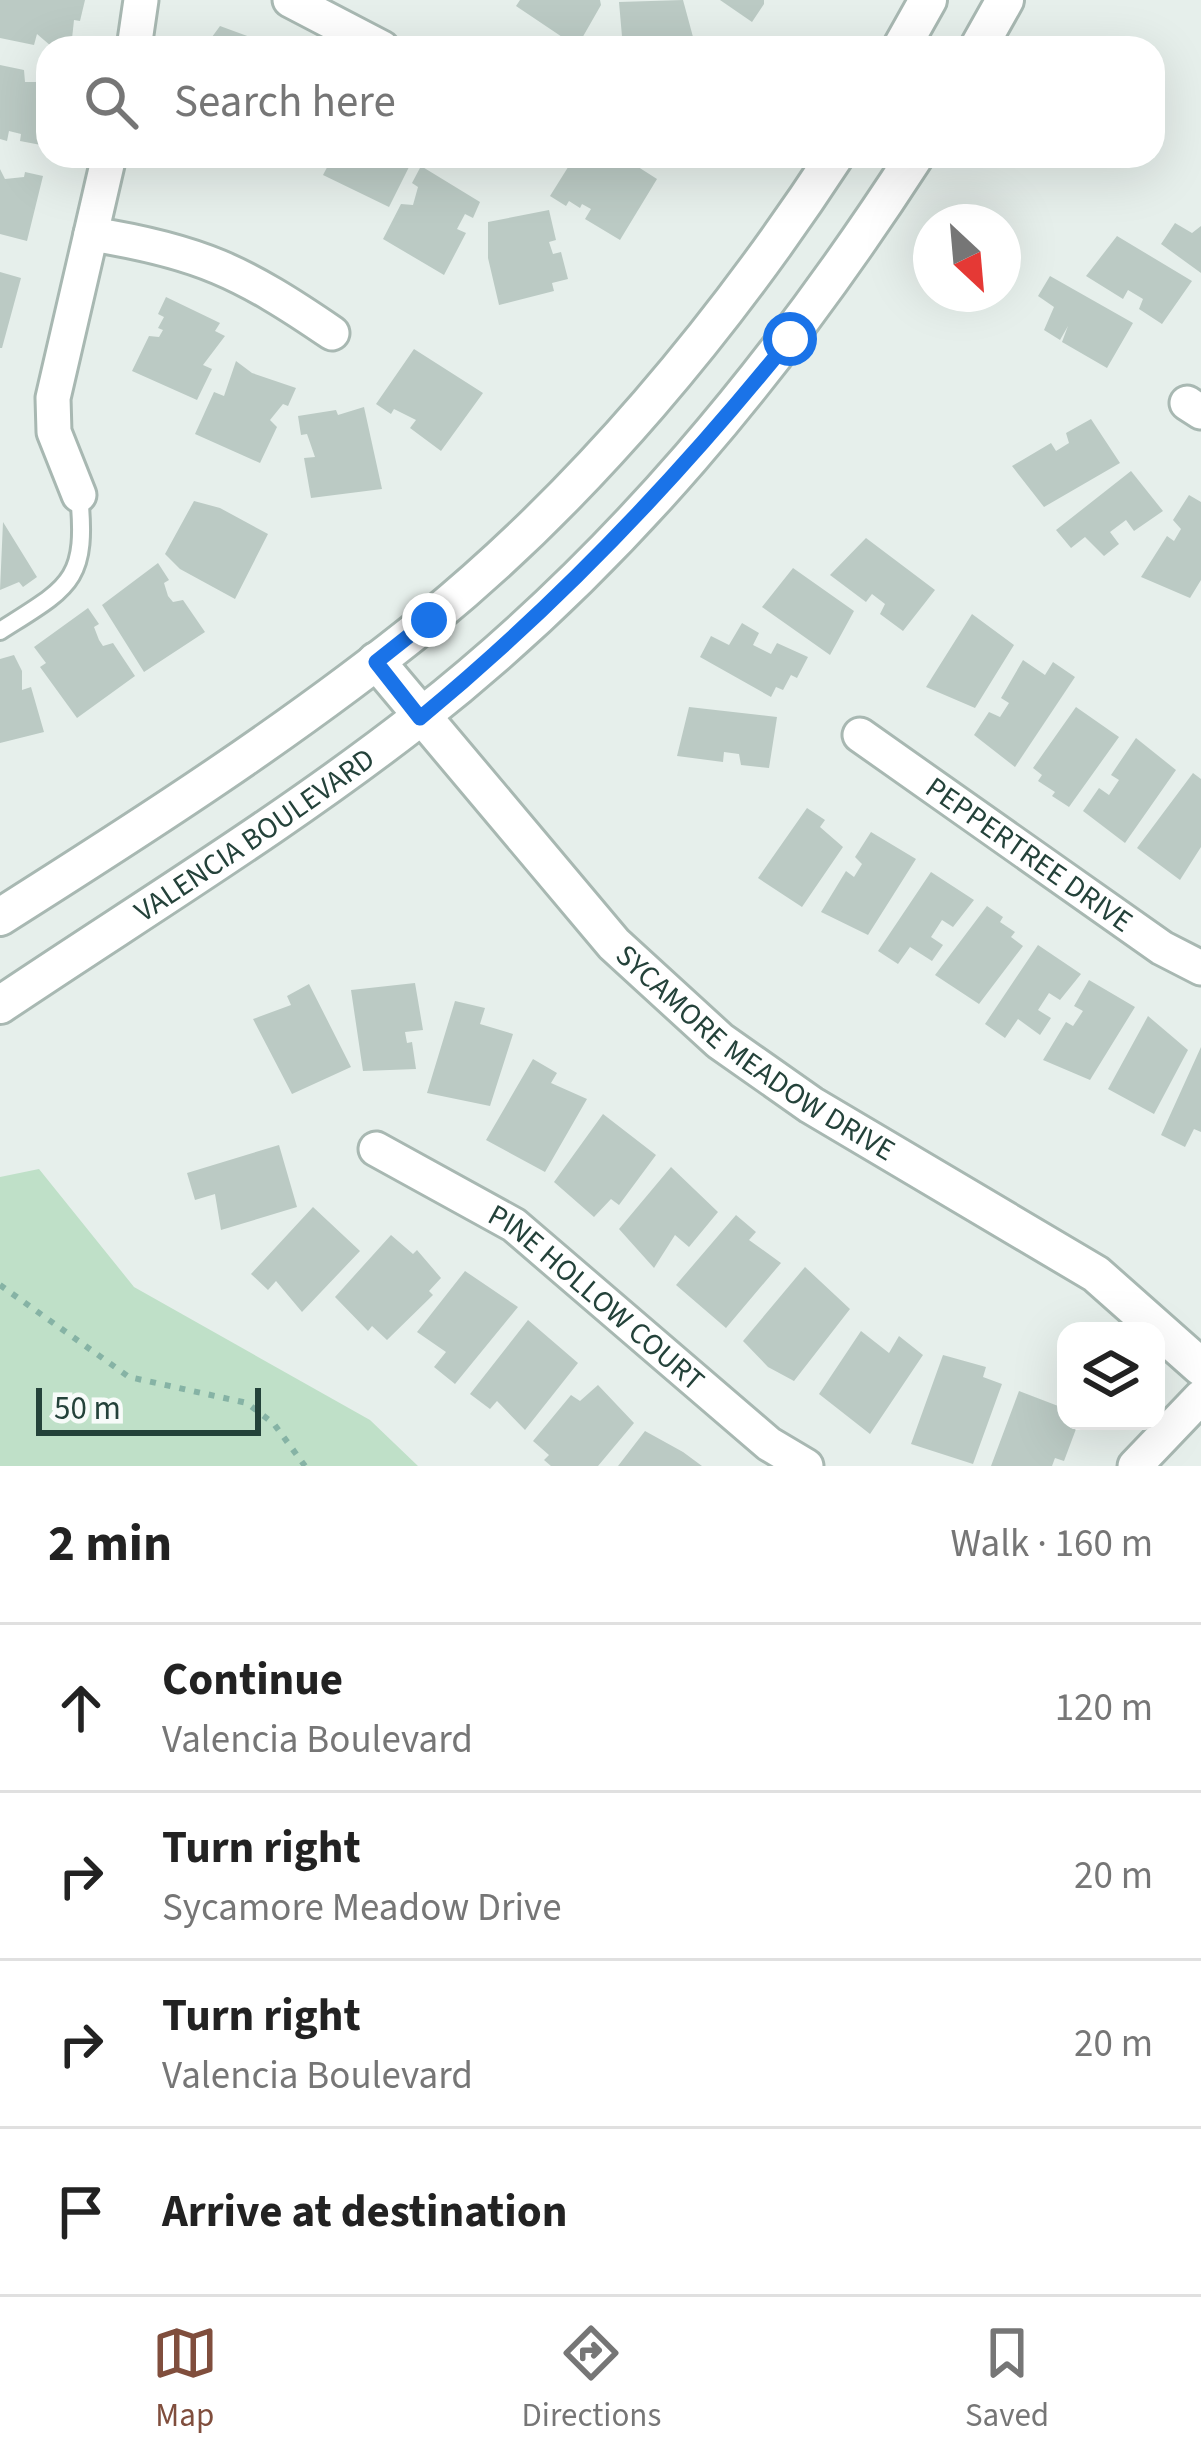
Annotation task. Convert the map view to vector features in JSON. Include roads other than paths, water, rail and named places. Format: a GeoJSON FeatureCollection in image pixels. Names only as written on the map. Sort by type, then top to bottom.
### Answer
{"type":"FeatureCollection","features":[{"type":"Feature","properties":{"kind":"street"},"geometry":{"type":"LineString","coordinates":[[136,36],[141,0]]}},
{"type":"Feature","properties":{"kind":"street"},"geometry":{"type":"LineString","coordinates":[[290,0],[359,36]]}},
{"type":"Feature","properties":{"kind":"street"},"geometry":{"type":"LineString","coordinates":[[908,36],[928,0]]}},
{"type":"Feature","properties":{"kind":"street"},"geometry":{"type":"LineString","coordinates":[[985,36],[1005,0]]}},
{"type":"Feature","properties":{"kind":"street"},"geometry":{"type":"LineString","coordinates":[[79,495],[54,432],[53,398],[106,168]]}},
{"type":"Feature","properties":{"kind":"street"},"geometry":{"type":"LineString","coordinates":[[0,917],[268,744],[376,662],[489,566],[613,440],[691,352],[826,168]]}},
{"type":"Feature","properties":{"kind":"street","name":"VALENCIA BOULEVARD"},"geometry":{"type":"LineString","coordinates":[[0,1005],[420,718],[560,596],[712,436],[790,339],[907,168]]}},
{"type":"Feature","properties":{"kind":"street"},"geometry":{"type":"LineString","coordinates":[[91,234],[174,247],[218,265],[268,289],[332,333]]}},
{"type":"Feature","properties":{"kind":"street","name":"SYCAMORE MEADOW DRIVE"},"geometry":{"type":"LineString","coordinates":[[376,662],[614,944],[720,1041],[811,1105],[1096,1274],[1201,1367]]}},
{"type":"Feature","properties":{"kind":"street","name":"PEPPERTREE DRIVE"},"geometry":{"type":"LineString","coordinates":[[860,736],[1162,948],[1201,968]]}},
{"type":"Feature","properties":{"kind":"street","name":"PINE HOLLOW COURT"},"geometry":{"type":"LineString","coordinates":[[376,1149],[514,1225],[769,1444],[806,1466]]}},
{"type":"Feature","properties":{"kind":"street"},"geometry":{"type":"LineString","coordinates":[[1135,1466],[1201,1397]]}},
{"type":"Feature","properties":{"kind":"lane"},"geometry":{"type":"LineString","coordinates":[[0,631],[50,599],[74,576],[85,545],[79,495]]}}]}
